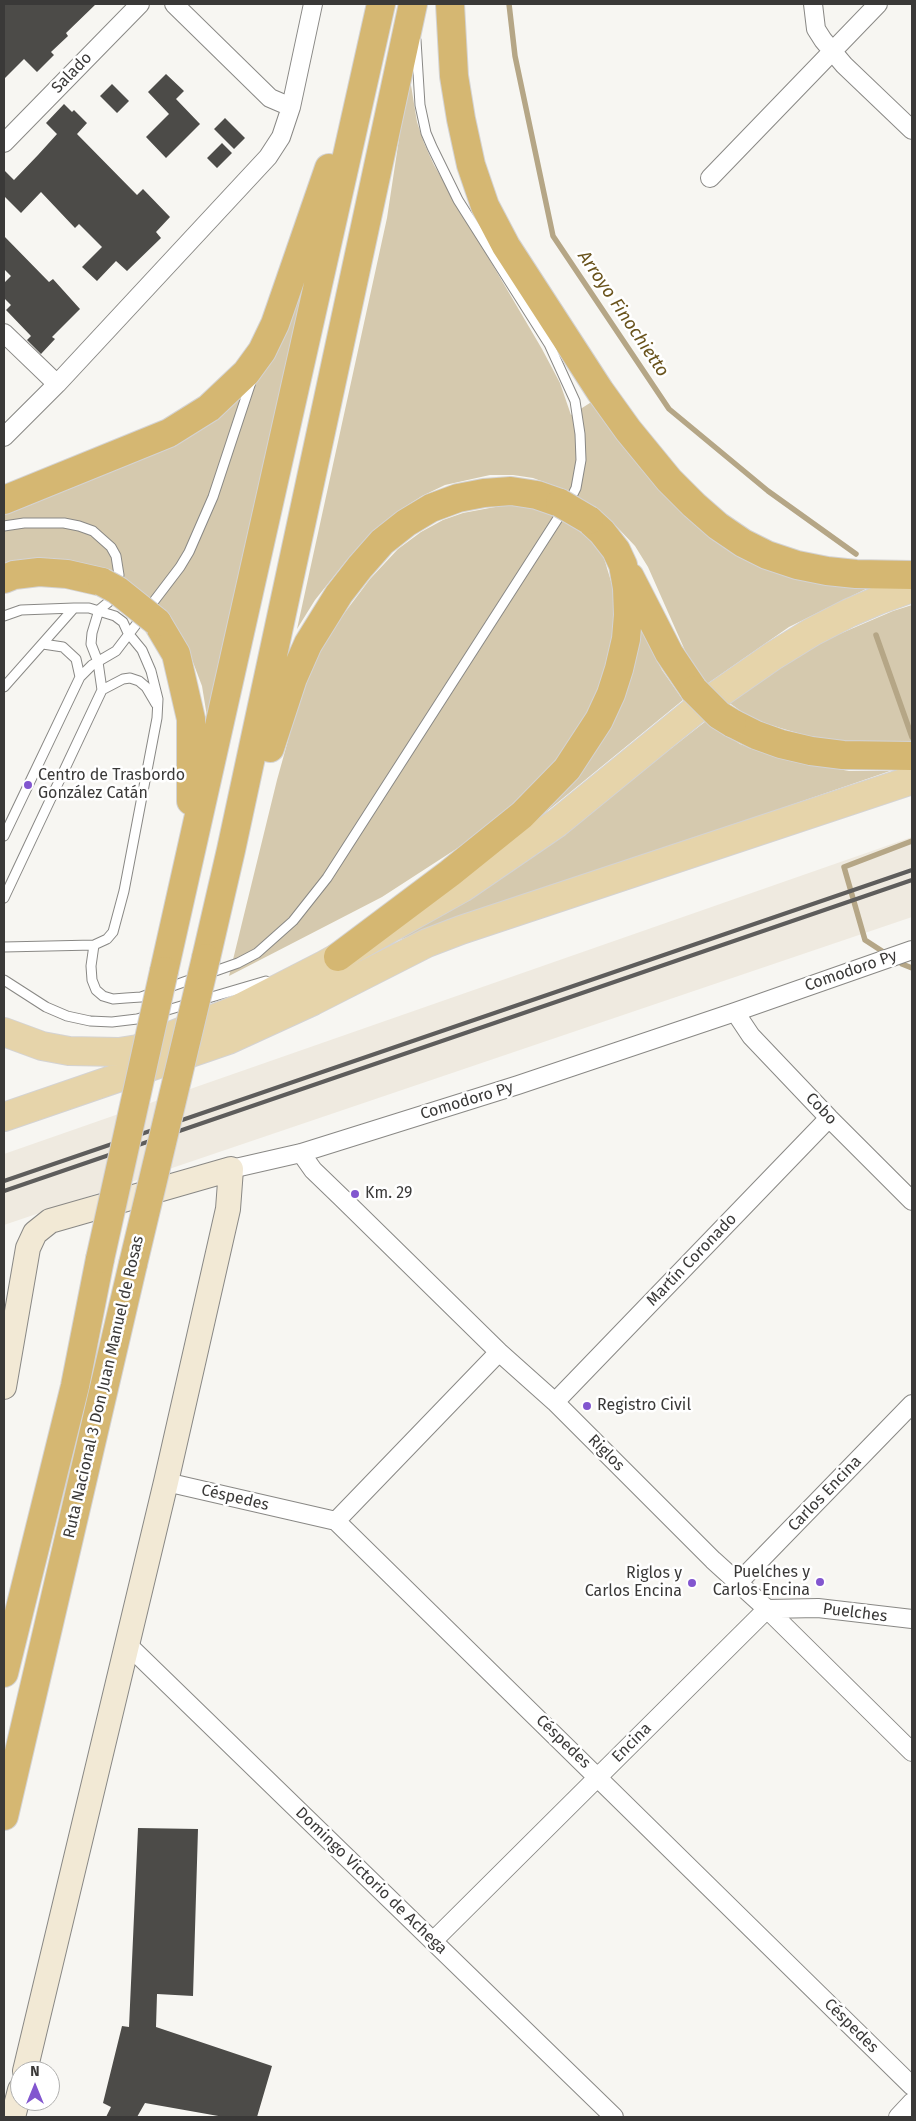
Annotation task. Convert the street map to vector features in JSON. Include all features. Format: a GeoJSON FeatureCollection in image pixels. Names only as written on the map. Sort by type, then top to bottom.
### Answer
{"type":"FeatureCollection","features":[{"type":"Feature","properties":{"kind":"highway"},"geometry":{"type":"LineString","coordinates":[[185,882],[381,4]]}},
{"type":"Feature","properties":{"kind":"highway"},"geometry":{"type":"LineString","coordinates":[[232,850],[414,4]]}},
{"type":"Feature","properties":{"kind":"highway"},"geometry":{"type":"LineString","coordinates":[[450,4],[454,76],[461,119],[471,166],[485,206],[506,246],[628,430],[669,480],[694,505],[718,526],[767,556],[827,572],[912,575]]}},
{"type":"Feature","properties":{"kind":"highway"},"geometry":{"type":"LineString","coordinates":[[4,500],[142,444],[190,421],[229,391],[246,374],[262,350],[275,324],[372,44]]}},
{"type":"Feature","properties":{"kind":"highway"},"geometry":{"type":"LineString","coordinates":[[232,850],[268,753],[293,678],[308,644],[339,594],[382,542],[414,518],[431,508],[458,498],[484,493],[511,491],[537,495],[560,503],[590,520],[616,550],[670,653],[694,690],[719,715],[732,723],[780,744],[811,751],[843,755],[912,756]]}},
{"type":"Feature","properties":{"kind":"highway"},"geometry":{"type":"LineString","coordinates":[[331,961],[450,873],[522,815],[547,792],[584,746],[599,720],[619,669],[626,639],[628,615],[623,566]]}},
{"type":"Feature","properties":{"kind":"highway"},"geometry":{"type":"LineString","coordinates":[[4,579],[14,575],[39,572],[67,574],[102,582],[117,590],[157,622],[176,654],[191,719],[192,787],[185,882]]}},
{"type":"Feature","properties":{"kind":"highway","name":"Ruta Nacional 3 Don Juan Manuel de Rosas"},"geometry":{"type":"LineString","coordinates":[[4,1816],[232,850]]}},
{"type":"Feature","properties":{"kind":"highway","name":"Ruta Nacional 3 Don Juan Manuel de Rosas"},"geometry":{"type":"LineString","coordinates":[[4,1673],[75,1386],[100,1259],[185,882]]}},
{"type":"Feature","properties":{"kind":"main road"},"geometry":{"type":"LineString","coordinates":[[4,1032],[42,1046],[69,1052],[119,1052],[138,1049],[238,1009],[331,961],[462,888],[557,823],[716,694],[773,656],[849,612],[912,588]]}},
{"type":"Feature","properties":{"kind":"main road"},"geometry":{"type":"LineString","coordinates":[[4,1116],[228,1040],[313,1001],[426,943],[461,930],[912,780]]}},
{"type":"Feature","properties":{"kind":"street","name":"Salado"},"geometry":{"type":"LineString","coordinates":[[4,143],[140,4]]}},
{"type":"Feature","properties":{"kind":"street"},"geometry":{"type":"LineString","coordinates":[[174,4],[270,98],[291,107]]}},
{"type":"Feature","properties":{"kind":"street"},"geometry":{"type":"LineString","coordinates":[[4,437],[57,384],[268,157],[280,137],[291,107],[313,4]]}},
{"type":"Feature","properties":{"kind":"street"},"geometry":{"type":"LineString","coordinates":[[813,4],[816,29],[832,51],[912,130]]}},
{"type":"Feature","properties":{"kind":"street"},"geometry":{"type":"LineString","coordinates":[[710,178],[878,4]]}},
{"type":"Feature","properties":{"kind":"street"},"geometry":{"type":"LineString","coordinates":[[4,332],[57,384]]}},
{"type":"Feature","properties":{"kind":"street","name":"Comodoro Py"},"geometry":{"type":"LineString","coordinates":[[4,1386],[28,1248],[35,1233],[50,1221],[231,1169],[301,1153],[518,1085],[912,950]]}},
{"type":"Feature","properties":{"kind":"street","name":"Cobo"},"geometry":{"type":"LineString","coordinates":[[735,1012],[751,1036],[912,1201]]}},
{"type":"Feature","properties":{"kind":"street","name":"Martín Coronado"},"geometry":{"type":"LineString","coordinates":[[555,1402],[829,1118]]}},
{"type":"Feature","properties":{"kind":"street","name":"Riglos"},"geometry":{"type":"LineString","coordinates":[[301,1153],[313,1170],[499,1352],[555,1402],[738,1584],[767,1609],[912,1752]]}},
{"type":"Feature","properties":{"kind":"street"},"geometry":{"type":"LineString","coordinates":[[27,2061],[166,1482],[228,1209],[231,1169]]}},
{"type":"Feature","properties":{"kind":"street"},"geometry":{"type":"LineString","coordinates":[[336,1521],[499,1352]]}},
{"type":"Feature","properties":{"kind":"street","name":"Carlos Encina"},"geometry":{"type":"LineString","coordinates":[[738,1584],[912,1404]]}},
{"type":"Feature","properties":{"kind":"street","name":"Céspedes"},"geometry":{"type":"LineString","coordinates":[[166,1482],[336,1521],[912,2086]]}},
{"type":"Feature","properties":{"kind":"street","name":"Puelches"},"geometry":{"type":"LineString","coordinates":[[767,1609],[818,1608],[912,1619]]}},
{"type":"Feature","properties":{"kind":"street","name":"Encina"},"geometry":{"type":"LineString","coordinates":[[432,1941],[767,1609]]}},
{"type":"Feature","properties":{"kind":"street","name":"Domingo Victorio de Achega"},"geometry":{"type":"LineString","coordinates":[[128,1645],[614,2117]]}},
{"type":"Feature","properties":{"kind":"street"},"geometry":{"type":"LineString","coordinates":[[898,2117],[912,2102]]}},
{"type":"Feature","properties":{"kind":"lane"},"geometry":{"type":"LineString","coordinates":[[94,945],[91,966],[92,980],[96,990],[103,996],[113,999],[141,996],[238,963],[257,953],[273,940],[293,921],[327,878],[576,488],[581,460],[580,434],[574,401],[569,386],[549,344],[458,200],[426,134],[420,96],[414,4]]}},
{"type":"Feature","properties":{"kind":"lane"},"geometry":{"type":"LineString","coordinates":[[4,836],[80,676],[92,665],[116,651],[180,567],[197,536],[262,350]]}},
{"type":"Feature","properties":{"kind":"lane"},"geometry":{"type":"LineString","coordinates":[[4,526],[24,523],[64,523],[93,531],[103,539],[116,556],[119,575],[111,600],[99,610],[94,623],[91,644],[98,662],[102,690],[4,898]]}},
{"type":"Feature","properties":{"kind":"lane"},"geometry":{"type":"LineString","coordinates":[[4,616],[21,610],[74,608],[99,610],[115,616],[123,622],[128,633],[142,650],[151,671],[158,699],[158,709],[117,922],[107,938],[94,945],[4,947]]}},
{"type":"Feature","properties":{"kind":"lane"},"geometry":{"type":"LineString","coordinates":[[4,687],[74,608]]}},
{"type":"Feature","properties":{"kind":"lane"},"geometry":{"type":"LineString","coordinates":[[43,644],[63,647],[76,659],[80,676]]}},
{"type":"Feature","properties":{"kind":"lane"},"geometry":{"type":"LineString","coordinates":[[102,690],[123,679],[130,678],[139,681],[146,687],[158,709]]}},
{"type":"Feature","properties":{"kind":"lane"},"geometry":{"type":"LineString","coordinates":[[4,980],[46,1007],[67,1016],[90,1021],[112,1022],[137,1019],[331,961]]}},
{"type":"Feature","properties":{"kind":"shaded area"},"geometry":{"type":"Polygon","coordinates":[[[409,73],[417,122],[434,165],[542,349],[560,383],[571,415],[593,401],[703,526],[870,587],[789,627],[707,684],[687,655],[648,567],[635,546],[616,526],[596,508],[566,490],[533,478],[513,475],[490,475],[445,485],[422,496],[400,510],[346,561],[315,600],[297,629],[387,218],[409,73]]]}},
{"type":"Feature","properties":{"kind":"shaded area"},"geometry":{"type":"Polygon","coordinates":[[[317,234],[211,741],[202,686],[188,649],[142,593],[4,570],[4,509],[200,427],[317,234]]]}},
{"type":"Feature","properties":{"kind":"shaded area"},"geometry":{"type":"Polygon","coordinates":[[[511,504],[535,506],[555,513],[584,530],[596,543],[604,558],[613,588],[616,617],[607,664],[590,711],[560,759],[526,795],[487,829],[382,897],[229,976],[277,780],[302,690],[319,654],[337,623],[370,579],[398,549],[421,532],[443,520],[463,513],[511,504]]]}},
{"type":"Feature","properties":{"kind":"shaded area"},"geometry":{"type":"Polygon","coordinates":[[[912,605],[912,744],[854,744],[814,738],[767,724],[745,714],[728,702],[823,641],[893,611],[912,605]]]}},
{"type":"Feature","properties":{"kind":"shaded area"},"geometry":{"type":"Polygon","coordinates":[[[641,628],[662,670],[683,700],[513,839],[630,678],[641,628]]]}},
{"type":"Feature","properties":{"kind":"shaded area"},"geometry":{"type":"Polygon","coordinates":[[[706,721],[740,744],[785,759],[849,771],[890,771],[399,940],[571,827],[706,721]]]}},
{"type":"Feature","properties":{"kind":"shaded area"},"geometry":{"type":"Polygon","coordinates":[[[912,837],[912,917],[4,1225],[4,1154],[912,837]]]}},
{"type":"Feature","properties":{"kind":"building"},"geometry":{"type":"Polygon","coordinates":[[[4,4],[96,4],[66,33],[68,36],[51,52],[54,55],[37,72],[24,59],[4,79],[4,4]]]}},
{"type":"Feature","properties":{"kind":"building"},"geometry":{"type":"Polygon","coordinates":[[[166,74],[184,91],[176,99],[200,124],[166,158],[146,137],[169,114],[148,92],[166,74]]]}},
{"type":"Feature","properties":{"kind":"building"},"geometry":{"type":"Polygon","coordinates":[[[112,84],[129,101],[117,113],[100,96],[112,84]]]}},
{"type":"Feature","properties":{"kind":"building"},"geometry":{"type":"Polygon","coordinates":[[[64,104],[72,112],[74,110],[87,123],[77,134],[137,195],[143,189],[170,217],[156,232],[161,238],[127,271],[116,261],[97,281],[82,267],[102,247],[79,224],[75,228],[41,192],[21,213],[4,196],[4,170],[14,180],[38,155],[57,134],[46,123],[64,104]]]}},
{"type":"Feature","properties":{"kind":"building"},"geometry":{"type":"Polygon","coordinates":[[[225,118],[245,138],[234,149],[214,129],[225,118]]]}},
{"type":"Feature","properties":{"kind":"building"},"geometry":{"type":"Polygon","coordinates":[[[222,143],[232,153],[217,168],[207,158],[222,143]]]}},
{"type":"Feature","properties":{"kind":"building"},"geometry":{"type":"Polygon","coordinates":[[[4,236],[49,282],[53,279],[80,309],[52,337],[55,339],[41,354],[27,340],[31,336],[6,310],[11,305],[4,298],[4,283],[11,276],[4,269],[4,236]]]}},
{"type":"Feature","properties":{"kind":"building"},"geometry":{"type":"Polygon","coordinates":[[[138,1828],[198,1829],[193,1996],[157,1994],[156,2027],[272,2066],[257,2117],[224,2117],[145,2103],[137,2117],[106,2117],[111,2107],[103,2103],[122,2026],[129,2027],[138,1828]]]}},
{"type":"Feature","properties":{"kind":"waterway","name":"Arroyo Finochietto"},"geometry":{"type":"LineString","coordinates":[[509,4],[515,56],[553,236],[669,409],[768,491],[856,554]]}},
{"type":"Feature","properties":{"kind":"waterway","name":"Arroyo Finochietto"},"geometry":{"type":"LineString","coordinates":[[876,635],[912,737]]}},
{"type":"Feature","properties":{"kind":"waterway","name":"Arroyo Finochietto"},"geometry":{"type":"LineString","coordinates":[[885,953],[865,940],[844,867],[912,841]]}},
{"type":"Feature","properties":{"kind":"waterway","name":"Arroyo Finochietto"},"geometry":{"type":"LineString","coordinates":[[902,964],[912,968]]}},
{"type":"Feature","properties":{"kind":"railway"},"geometry":{"type":"LineString","coordinates":[[4,1181],[912,870]]}},
{"type":"Feature","properties":{"kind":"railway"},"geometry":{"type":"LineString","coordinates":[[4,1191],[912,880]]}},
{"type":"Feature","properties":{"kind":"place","name":"Centro de Trasbordo González Catán"},"geometry":{"type":"Point","coordinates":[28,785]}},
{"type":"Feature","properties":{"kind":"place","name":"Km. 29"},"geometry":{"type":"Point","coordinates":[355,1194]}},
{"type":"Feature","properties":{"kind":"place","name":"Registro Civil"},"geometry":{"type":"Point","coordinates":[587,1406]}},
{"type":"Feature","properties":{"kind":"place","name":"Puelches y Carlos Encina"},"geometry":{"type":"Point","coordinates":[820,1582]}},
{"type":"Feature","properties":{"kind":"place","name":"Riglos y Carlos Encina"},"geometry":{"type":"Point","coordinates":[692,1583]}}]}
